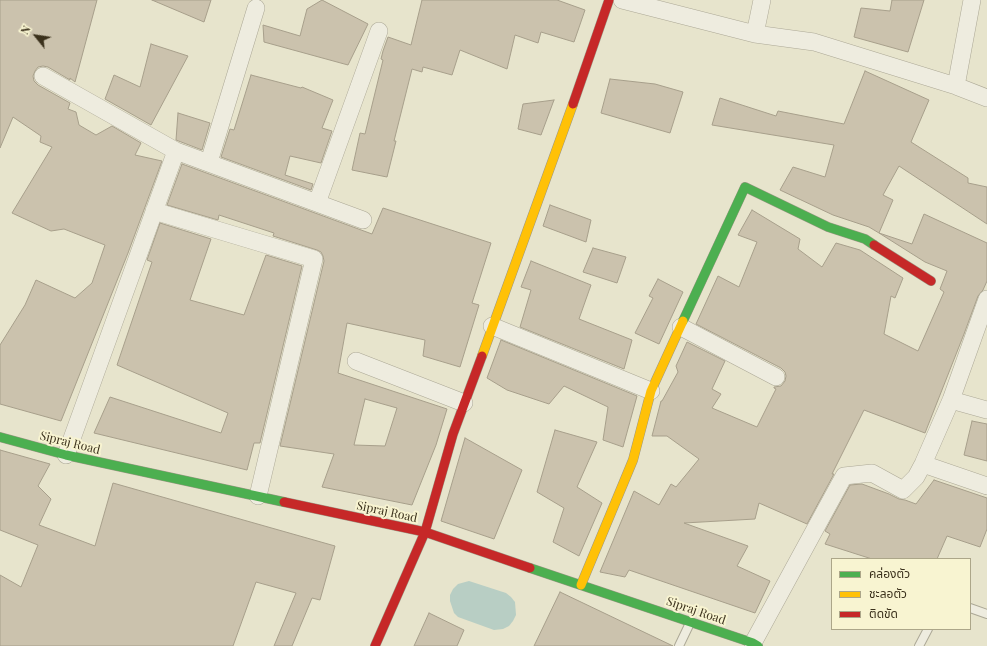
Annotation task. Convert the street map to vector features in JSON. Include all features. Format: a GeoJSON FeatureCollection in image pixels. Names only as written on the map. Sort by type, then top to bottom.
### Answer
{"type":"FeatureCollection","features":[{"type":"Feature","properties":{"kind":"street"},"geometry":{"type":"LineString","coordinates":[[375,646],[425,532],[453,434],[609,0]]}},
{"type":"Feature","properties":{"kind":"street"},"geometry":{"type":"LineString","coordinates":[[622,0],[755,34],[814,42],[956,86],[987,98]]}},
{"type":"Feature","properties":{"kind":"street"},"geometry":{"type":"LineString","coordinates":[[755,34],[762,0]]}},
{"type":"Feature","properties":{"kind":"street"},"geometry":{"type":"LineString","coordinates":[[956,86],[972,0]]}},
{"type":"Feature","properties":{"kind":"street"},"geometry":{"type":"LineString","coordinates":[[209,162],[256,8]]}},
{"type":"Feature","properties":{"kind":"street"},"geometry":{"type":"LineString","coordinates":[[318,203],[379,31]]}},
{"type":"Feature","properties":{"kind":"street"},"geometry":{"type":"LineString","coordinates":[[43,76],[176,150],[363,220]]}},
{"type":"Feature","properties":{"kind":"street"},"geometry":{"type":"LineString","coordinates":[[66,455],[176,150]]}},
{"type":"Feature","properties":{"kind":"street"},"geometry":{"type":"LineString","coordinates":[[581,585],[633,460],[651,390],[745,187],[828,227],[865,240],[931,281]]}},
{"type":"Feature","properties":{"kind":"street"},"geometry":{"type":"LineString","coordinates":[[154,211],[314,259],[258,496]]}},
{"type":"Feature","properties":{"kind":"street"},"geometry":{"type":"LineString","coordinates":[[755,645],[844,476],[872,473],[903,490],[916,477],[951,400],[987,299]]}},
{"type":"Feature","properties":{"kind":"street"},"geometry":{"type":"LineString","coordinates":[[492,326],[651,390]]}},
{"type":"Feature","properties":{"kind":"street"},"geometry":{"type":"LineString","coordinates":[[681,327],[776,377]]}},
{"type":"Feature","properties":{"kind":"street"},"geometry":{"type":"LineString","coordinates":[[356,361],[464,403]]}},
{"type":"Feature","properties":{"kind":"street"},"geometry":{"type":"LineString","coordinates":[[951,400],[987,410]]}},
{"type":"Feature","properties":{"kind":"street","name":"Sipraj Road"},"geometry":{"type":"LineString","coordinates":[[0,436],[66,455],[425,532],[755,645]]}},
{"type":"Feature","properties":{"kind":"street"},"geometry":{"type":"LineString","coordinates":[[923,464],[987,486]]}},
{"type":"Feature","properties":{"kind":"lane"},"geometry":{"type":"LineString","coordinates":[[971,608],[987,614]]}},
{"type":"Feature","properties":{"kind":"lane"},"geometry":{"type":"LineString","coordinates":[[679,646],[690,622]]}},
{"type":"Feature","properties":{"kind":"lane"},"geometry":{"type":"LineString","coordinates":[[919,646],[927,630]]}},
{"type":"Feature","properties":{"kind":"shaded area"},"geometry":{"type":"Polygon","coordinates":[[[469,581],[506,593],[511,597],[515,602],[516,615],[509,626],[503,629],[494,630],[458,617],[454,613],[450,601],[450,595],[458,584],[469,581]]]}},
{"type":"Feature","properties":{"kind":"building"},"geometry":{"type":"Polygon","coordinates":[[[0,0],[97,0],[75,82],[48,67],[43,66],[38,67],[35,71],[33,76],[34,81],[38,85],[70,103],[68,109],[76,112],[79,125],[96,135],[112,126],[141,143],[135,155],[162,161],[128,253],[61,421],[0,404],[0,345],[25,305],[36,280],[75,298],[92,283],[105,245],[64,229],[51,231],[12,213],[52,147],[40,142],[41,136],[13,117],[0,148],[0,0]]]}},
{"type":"Feature","properties":{"kind":"building"},"geometry":{"type":"Polygon","coordinates":[[[152,0],[211,0],[204,22],[152,0]]]}},
{"type":"Feature","properties":{"kind":"building"},"geometry":{"type":"Polygon","coordinates":[[[322,0],[368,24],[348,65],[264,42],[263,25],[300,36],[307,9],[322,0]]]}},
{"type":"Feature","properties":{"kind":"building"},"geometry":{"type":"Polygon","coordinates":[[[422,0],[557,0],[585,10],[574,42],[541,32],[538,43],[515,35],[507,69],[460,50],[452,75],[423,67],[422,72],[412,69],[394,141],[396,141],[387,177],[352,170],[360,133],[365,134],[383,60],[381,59],[388,37],[411,45],[422,0]]]}},
{"type":"Feature","properties":{"kind":"building"},"geometry":{"type":"Polygon","coordinates":[[[892,0],[924,0],[908,52],[854,37],[861,8],[890,11],[892,0]]]}},
{"type":"Feature","properties":{"kind":"building"},"geometry":{"type":"Polygon","coordinates":[[[151,44],[188,56],[151,125],[105,99],[114,75],[140,87],[151,44]]]}},
{"type":"Feature","properties":{"kind":"building"},"geometry":{"type":"Polygon","coordinates":[[[865,71],[929,100],[911,142],[968,178],[968,183],[987,187],[987,224],[899,166],[883,195],[893,200],[879,233],[869,227],[833,215],[780,190],[793,167],[825,177],[834,145],[712,125],[720,98],[776,116],[778,111],[844,124],[865,71]]]}},
{"type":"Feature","properties":{"kind":"building"},"geometry":{"type":"Polygon","coordinates":[[[251,75],[301,88],[302,87],[333,100],[322,128],[332,131],[321,163],[290,156],[285,175],[313,184],[311,190],[221,157],[230,129],[234,130],[251,75]]]}},
{"type":"Feature","properties":{"kind":"building"},"geometry":{"type":"Polygon","coordinates":[[[610,79],[655,84],[683,92],[670,133],[601,113],[610,79]]]}},
{"type":"Feature","properties":{"kind":"building"},"geometry":{"type":"Polygon","coordinates":[[[554,100],[541,135],[518,129],[523,104],[554,100]]]}},
{"type":"Feature","properties":{"kind":"building"},"geometry":{"type":"Polygon","coordinates":[[[178,113],[210,123],[202,150],[176,140],[178,113]]]}},
{"type":"Feature","properties":{"kind":"building"},"geometry":{"type":"Polygon","coordinates":[[[182,164],[372,234],[383,208],[491,243],[472,303],[479,305],[460,367],[423,356],[425,340],[347,323],[338,373],[447,409],[436,445],[412,505],[322,487],[334,454],[280,446],[324,261],[321,252],[273,236],[274,233],[219,215],[218,220],[167,205],[182,164]],[[365,399],[354,445],[385,446],[397,408],[365,399]]]}},
{"type":"Feature","properties":{"kind":"building"},"geometry":{"type":"Polygon","coordinates":[[[550,205],[591,220],[586,242],[543,226],[550,205]]]}},
{"type":"Feature","properties":{"kind":"building"},"geometry":{"type":"Polygon","coordinates":[[[752,210],[800,239],[798,249],[822,267],[836,243],[860,250],[903,278],[895,298],[891,296],[884,334],[918,351],[944,292],[940,289],[947,271],[925,262],[879,233],[912,244],[924,214],[987,243],[987,281],[983,290],[978,296],[925,433],[864,410],[832,474],[834,474],[807,524],[759,503],[755,519],[684,523],[748,546],[737,566],[770,581],[755,613],[629,570],[625,577],[600,572],[634,491],[659,505],[671,484],[676,487],[699,459],[667,436],[652,436],[661,401],[678,372],[676,366],[687,342],[725,361],[712,389],[721,394],[712,408],[757,427],[776,389],[774,387],[781,386],[785,381],[785,372],[781,368],[696,324],[718,276],[739,287],[757,242],[738,235],[752,210]]]}},
{"type":"Feature","properties":{"kind":"building"},"geometry":{"type":"Polygon","coordinates":[[[160,223],[211,239],[190,300],[244,315],[266,255],[302,266],[260,443],[254,443],[247,470],[94,433],[110,397],[221,433],[228,413],[117,365],[152,262],[147,260],[160,223]]]}},
{"type":"Feature","properties":{"kind":"building"},"geometry":{"type":"Polygon","coordinates":[[[593,248],[626,257],[617,283],[583,272],[593,248]]]}},
{"type":"Feature","properties":{"kind":"building"},"geometry":{"type":"Polygon","coordinates":[[[531,261],[591,285],[579,319],[632,340],[624,369],[520,327],[531,290],[521,287],[531,261]]]}},
{"type":"Feature","properties":{"kind":"building"},"geometry":{"type":"Polygon","coordinates":[[[658,279],[683,292],[659,344],[635,333],[653,298],[649,296],[658,279]]]}},
{"type":"Feature","properties":{"kind":"building"},"geometry":{"type":"Polygon","coordinates":[[[501,340],[637,396],[623,447],[603,440],[608,407],[564,386],[549,404],[507,390],[487,378],[501,340]]]}},
{"type":"Feature","properties":{"kind":"building"},"geometry":{"type":"Polygon","coordinates":[[[972,421],[987,424],[987,461],[964,455],[972,421]]]}},
{"type":"Feature","properties":{"kind":"building"},"geometry":{"type":"Polygon","coordinates":[[[555,430],[597,442],[577,487],[602,503],[579,556],[553,542],[564,508],[537,492],[555,430]]]}},
{"type":"Feature","properties":{"kind":"building"},"geometry":{"type":"Polygon","coordinates":[[[465,438],[522,470],[494,539],[441,521],[465,438]]]}},
{"type":"Feature","properties":{"kind":"building"},"geometry":{"type":"Polygon","coordinates":[[[0,450],[50,464],[38,486],[51,499],[39,525],[95,546],[113,483],[335,546],[320,600],[312,598],[292,646],[274,646],[296,593],[256,582],[233,646],[0,646],[0,575],[21,587],[38,545],[0,530],[0,450]]]}},
{"type":"Feature","properties":{"kind":"building"},"geometry":{"type":"Polygon","coordinates":[[[934,480],[987,498],[987,529],[980,547],[947,536],[937,558],[869,558],[825,544],[830,534],[825,531],[850,485],[862,484],[899,499],[916,504],[934,480]]]}},
{"type":"Feature","properties":{"kind":"building"},"geometry":{"type":"Polygon","coordinates":[[[560,592],[673,646],[534,646],[560,592]]]}},
{"type":"Feature","properties":{"kind":"building"},"geometry":{"type":"Polygon","coordinates":[[[429,613],[464,630],[457,646],[414,646],[429,613]]]}},
{"type":"Feature","properties":{"kind":"traffic: fast"},"geometry":{"type":"LineString","coordinates":[[683,321],[745,187],[828,227],[865,239],[874,245]]}},
{"type":"Feature","properties":{"kind":"traffic: fast"},"geometry":{"type":"LineString","coordinates":[[0,437],[66,455],[284,502]]}},
{"type":"Feature","properties":{"kind":"traffic: fast"},"geometry":{"type":"LineString","coordinates":[[530,568],[753,643],[758,646]]}},
{"type":"Feature","properties":{"kind":"traffic: slow"},"geometry":{"type":"LineString","coordinates":[[482,356],[573,104]]}},
{"type":"Feature","properties":{"kind":"traffic: slow"},"geometry":{"type":"LineString","coordinates":[[581,585],[633,460],[651,391],[683,321]]}},
{"type":"Feature","properties":{"kind":"traffic: jam"},"geometry":{"type":"LineString","coordinates":[[573,104],[609,0]]}},
{"type":"Feature","properties":{"kind":"traffic: jam"},"geometry":{"type":"LineString","coordinates":[[874,245],[931,281]]}},
{"type":"Feature","properties":{"kind":"traffic: jam"},"geometry":{"type":"LineString","coordinates":[[375,646],[425,532],[453,434],[482,356]]}},
{"type":"Feature","properties":{"kind":"traffic: jam"},"geometry":{"type":"LineString","coordinates":[[284,502],[425,532],[530,568]]}}]}
